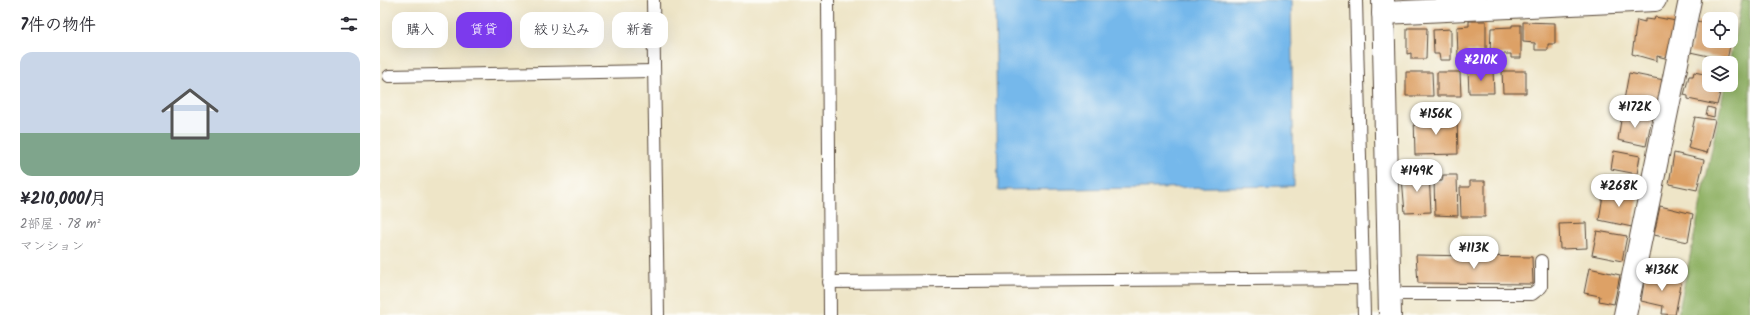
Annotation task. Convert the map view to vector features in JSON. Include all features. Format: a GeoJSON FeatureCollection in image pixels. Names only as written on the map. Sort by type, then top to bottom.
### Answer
{"type":"FeatureCollection","features":[{"type":"Feature","properties":{"kind":"street"},"geometry":{"type":"LineString","coordinates":[[1389,305],[1383,6],[1655,0]]}},
{"type":"Feature","properties":{"kind":"street"},"geometry":{"type":"LineString","coordinates":[[1625,315],[1690,0]]}},
{"type":"Feature","properties":{"kind":"lane"},"geometry":{"type":"LineString","coordinates":[[653,0],[658,315]]}},
{"type":"Feature","properties":{"kind":"lane"},"geometry":{"type":"LineString","coordinates":[[828,0],[830,315]]}},
{"type":"Feature","properties":{"kind":"lane"},"geometry":{"type":"LineString","coordinates":[[1356,0],[1364,315]]}},
{"type":"Feature","properties":{"kind":"lane"},"geometry":{"type":"LineString","coordinates":[[389,76],[653,71]]}},
{"type":"Feature","properties":{"kind":"lane"},"geometry":{"type":"LineString","coordinates":[[1389,305],[1532,294],[1540,287],[1541,261]]}},
{"type":"Feature","properties":{"kind":"lane"},"geometry":{"type":"LineString","coordinates":[[829,282],[1364,278]]}},
{"type":"Feature","properties":{"kind":"green space"},"geometry":{"type":"Polygon","coordinates":[[[1742,0],[1750,0],[1750,315],[1678,315],[1724,92],[1738,92],[1738,56],[1730,56],[1732,48],[1738,48],[1738,19],[1742,0]]]}},
{"type":"Feature","properties":{"kind":"water"},"geometry":{"type":"Polygon","coordinates":[[[995,0],[1291,0],[1294,186],[998,190],[995,0]]]}},
{"type":"Feature","properties":{"kind":"building"},"geometry":{"type":"Polygon","coordinates":[[[1655,17],[1676,21],[1669,59],[1657,56],[1657,61],[1632,54],[1637,20],[1645,22],[1645,19],[1654,20],[1655,17]]]}},
{"type":"Feature","properties":{"kind":"building"},"geometry":{"type":"Polygon","coordinates":[[[1469,21],[1486,21],[1486,52],[1467,51],[1467,56],[1458,56],[1457,27],[1469,26],[1469,21]]]}},
{"type":"Feature","properties":{"kind":"building"},"geometry":{"type":"Polygon","coordinates":[[[1697,21],[1702,22],[1702,48],[1730,48],[1728,56],[1708,56],[1690,52],[1697,21]]]}},
{"type":"Feature","properties":{"kind":"building"},"geometry":{"type":"Polygon","coordinates":[[[1523,22],[1555,23],[1555,44],[1548,44],[1548,50],[1535,50],[1535,43],[1523,42],[1523,22]]]}},
{"type":"Feature","properties":{"kind":"building"},"geometry":{"type":"Polygon","coordinates":[[[1512,25],[1521,25],[1521,58],[1511,58],[1511,54],[1490,54],[1491,28],[1512,27],[1512,25]]]}},
{"type":"Feature","properties":{"kind":"building"},"geometry":{"type":"Polygon","coordinates":[[[1407,28],[1427,28],[1426,59],[1411,59],[1411,53],[1407,54],[1407,28]]]}},
{"type":"Feature","properties":{"kind":"building"},"geometry":{"type":"Polygon","coordinates":[[[1451,29],[1451,60],[1440,60],[1439,54],[1434,54],[1433,30],[1451,29]]]}},
{"type":"Feature","properties":{"kind":"building"},"geometry":{"type":"Polygon","coordinates":[[[1468,70],[1493,70],[1494,93],[1469,93],[1468,70]]]}},
{"type":"Feature","properties":{"kind":"building"},"geometry":{"type":"Polygon","coordinates":[[[1502,71],[1526,71],[1526,93],[1503,93],[1502,71]]]}},
{"type":"Feature","properties":{"kind":"building"},"geometry":{"type":"Polygon","coordinates":[[[1406,72],[1432,72],[1433,96],[1406,96],[1406,72]]]}},
{"type":"Feature","properties":{"kind":"building"},"geometry":{"type":"Polygon","coordinates":[[[1437,72],[1460,72],[1461,96],[1437,96],[1437,72]]]}},
{"type":"Feature","properties":{"kind":"building"},"geometry":{"type":"Polygon","coordinates":[[[1694,72],[1702,74],[1702,92],[1720,92],[1717,105],[1688,99],[1688,96],[1684,95],[1689,76],[1693,76],[1694,72]]]}},
{"type":"Feature","properties":{"kind":"building"},"geometry":{"type":"Polygon","coordinates":[[[1629,73],[1664,80],[1658,109],[1624,100],[1629,73]]]}},
{"type":"Feature","properties":{"kind":"building"},"geometry":{"type":"Polygon","coordinates":[[[1708,107],[1715,109],[1714,117],[1706,115],[1708,107]]]}},
{"type":"Feature","properties":{"kind":"building"},"geometry":{"type":"Polygon","coordinates":[[[1622,113],[1652,118],[1646,146],[1618,140],[1622,113]]]}},
{"type":"Feature","properties":{"kind":"building"},"geometry":{"type":"Polygon","coordinates":[[[1414,116],[1457,117],[1458,154],[1415,155],[1414,116]]]}},
{"type":"Feature","properties":{"kind":"building"},"geometry":{"type":"Polygon","coordinates":[[[1695,117],[1715,120],[1707,153],[1688,148],[1695,117]]]}},
{"type":"Feature","properties":{"kind":"building"},"geometry":{"type":"Polygon","coordinates":[[[1614,151],[1640,156],[1637,174],[1611,169],[1614,151]]]}},
{"type":"Feature","properties":{"kind":"building"},"geometry":{"type":"Polygon","coordinates":[[[1674,153],[1704,160],[1697,190],[1669,184],[1674,153]]]}},
{"type":"Feature","properties":{"kind":"building"},"geometry":{"type":"Polygon","coordinates":[[[1407,173],[1429,173],[1431,212],[1405,213],[1402,178],[1407,178],[1407,173]]]}},
{"type":"Feature","properties":{"kind":"building"},"geometry":{"type":"Polygon","coordinates":[[[1443,175],[1457,175],[1458,216],[1435,215],[1434,181],[1442,181],[1443,175]]]}},
{"type":"Feature","properties":{"kind":"building"},"geometry":{"type":"Polygon","coordinates":[[[1470,181],[1485,181],[1485,217],[1461,217],[1460,187],[1470,187],[1470,181]]]}},
{"type":"Feature","properties":{"kind":"building"},"geometry":{"type":"Polygon","coordinates":[[[1604,189],[1639,196],[1632,227],[1599,220],[1604,189]]]}},
{"type":"Feature","properties":{"kind":"building"},"geometry":{"type":"Polygon","coordinates":[[[1660,206],[1693,214],[1688,242],[1654,235],[1660,206]]]}},
{"type":"Feature","properties":{"kind":"building"},"geometry":{"type":"Polygon","coordinates":[[[1586,223],[1587,248],[1560,249],[1559,224],[1586,223]]]}},
{"type":"Feature","properties":{"kind":"building"},"geometry":{"type":"Polygon","coordinates":[[[1597,231],[1627,236],[1622,261],[1592,255],[1597,231]]]}},
{"type":"Feature","properties":{"kind":"building"},"geometry":{"type":"Polygon","coordinates":[[[1416,255],[1532,257],[1533,284],[1418,283],[1416,255]]]}},
{"type":"Feature","properties":{"kind":"building"},"geometry":{"type":"Polygon","coordinates":[[[1589,268],[1620,275],[1614,304],[1599,301],[1600,296],[1584,293],[1589,268]]]}},
{"type":"Feature","properties":{"kind":"building"},"geometry":{"type":"Polygon","coordinates":[[[1646,271],[1682,279],[1675,315],[1662,314],[1663,306],[1641,301],[1646,271]]]}}]}
